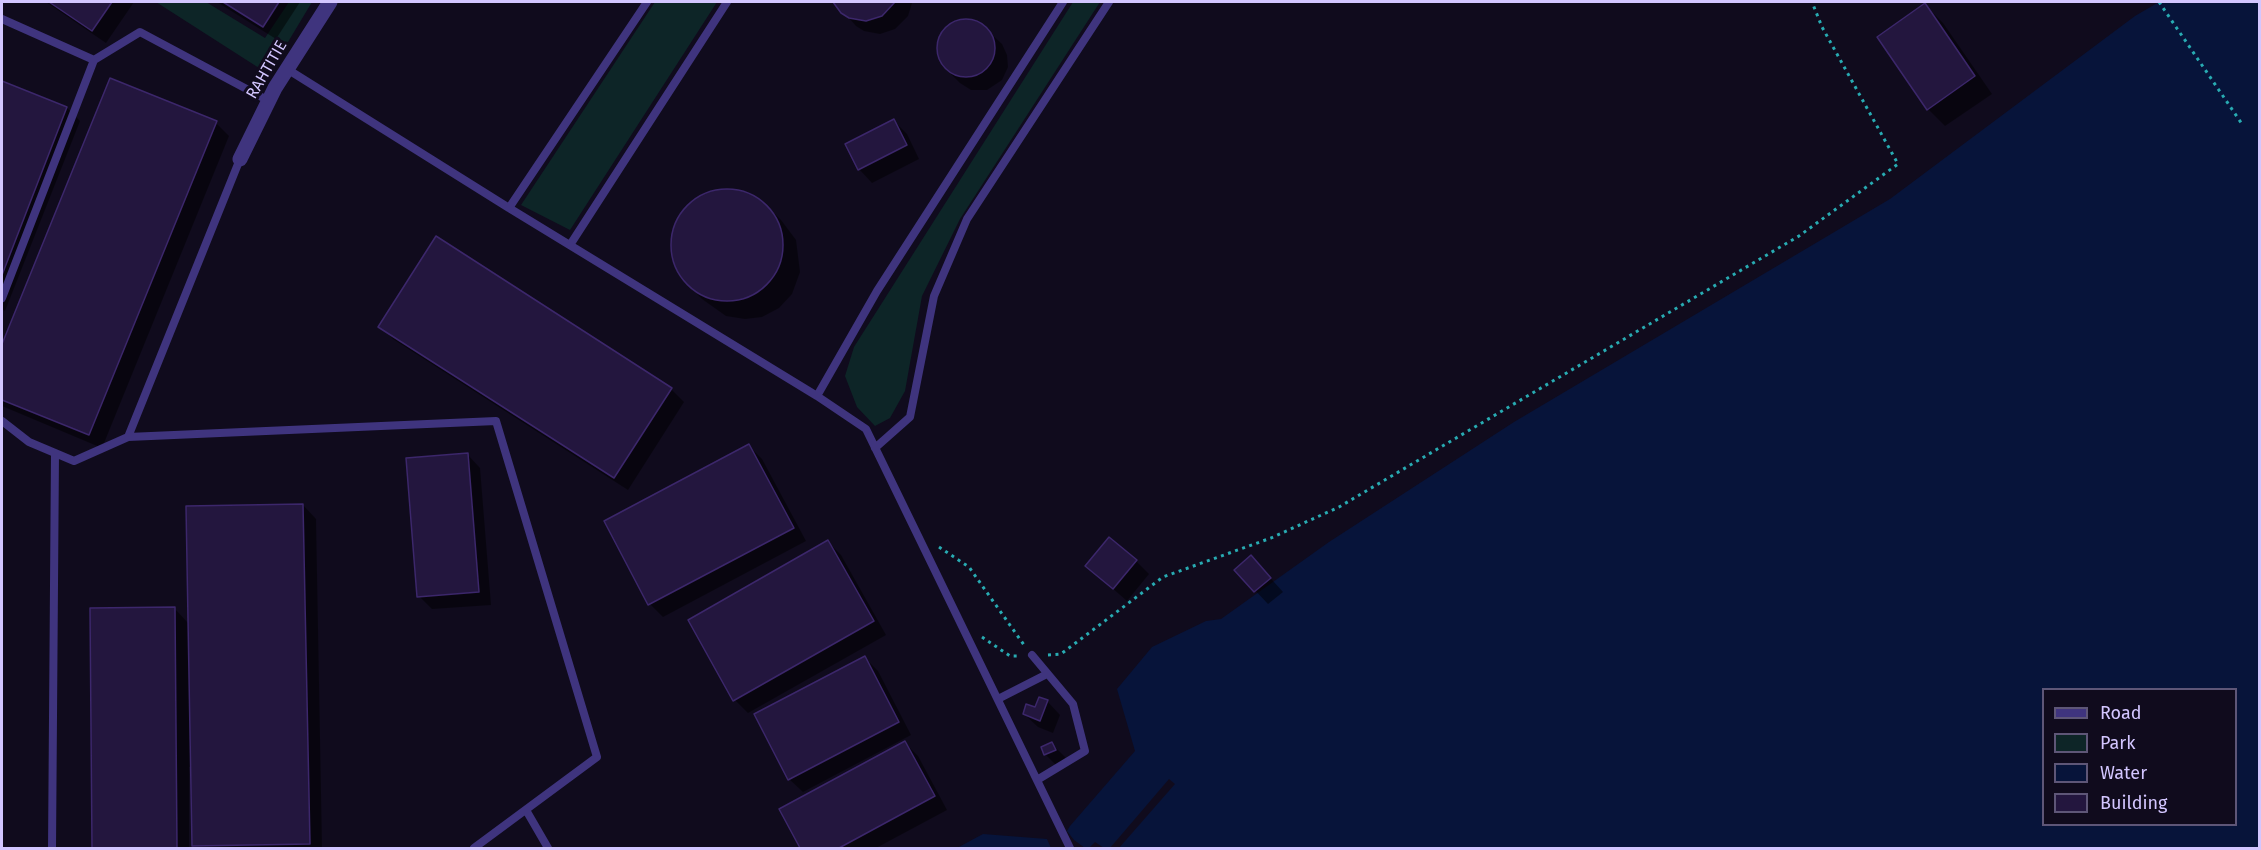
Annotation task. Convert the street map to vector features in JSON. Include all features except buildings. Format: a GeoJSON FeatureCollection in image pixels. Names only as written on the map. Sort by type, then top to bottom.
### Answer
{"type":"FeatureCollection","features":[{"type":"Feature","properties":{"kind":"street","name":"RAHTITIE"},"geometry":{"type":"LineString","coordinates":[[240,159],[287,69],[330,2]]}},
{"type":"Feature","properties":{"kind":"lane"},"geometry":{"type":"LineString","coordinates":[[509,208],[647,2]]}},
{"type":"Feature","properties":{"kind":"lane"},"geometry":{"type":"LineString","coordinates":[[570,245],[727,2]]}},
{"type":"Feature","properties":{"kind":"lane"},"geometry":{"type":"LineString","coordinates":[[817,396],[877,291],[1064,2]]}},
{"type":"Feature","properties":{"kind":"lane"},"geometry":{"type":"LineString","coordinates":[[875,448],[910,417],[934,296],[968,219],[1109,2]]}},
{"type":"Feature","properties":{"kind":"lane"},"geometry":{"type":"LineString","coordinates":[[2,19],[94,60]]}},
{"type":"Feature","properties":{"kind":"lane"},"geometry":{"type":"LineString","coordinates":[[2,298],[94,60],[140,32],[269,101]]}},
{"type":"Feature","properties":{"kind":"lane"},"geometry":{"type":"LineString","coordinates":[[287,69],[817,396],[866,429],[1070,849]]}},
{"type":"Feature","properties":{"kind":"lane"},"geometry":{"type":"LineString","coordinates":[[128,437],[240,159]]}},
{"type":"Feature","properties":{"kind":"lane"},"geometry":{"type":"LineString","coordinates":[[2,421],[29,442],[74,461],[128,437],[496,421],[597,757],[474,849]]}},
{"type":"Feature","properties":{"kind":"lane"},"geometry":{"type":"LineString","coordinates":[[52,849],[55,453]]}},
{"type":"Feature","properties":{"kind":"lane"},"geometry":{"type":"LineString","coordinates":[[1032,655],[1073,704],[1085,751],[1037,780]]}},
{"type":"Feature","properties":{"kind":"lane"},"geometry":{"type":"LineString","coordinates":[[998,699],[1047,674]]}},
{"type":"Feature","properties":{"kind":"lane"},"geometry":{"type":"LineString","coordinates":[[526,810],[548,849]]}},
{"type":"Feature","properties":{"kind":"path"},"geometry":{"type":"LineString","coordinates":[[962,623],[1010,656],[1061,654],[1163,577],[1271,538],[1339,507],[1799,236],[1898,164],[1822,27],[1812,2]]}},
{"type":"Feature","properties":{"kind":"path"},"geometry":{"type":"LineString","coordinates":[[2159,2],[2242,124]]}},
{"type":"Feature","properties":{"kind":"path"},"geometry":{"type":"LineString","coordinates":[[917,533],[969,567],[1032,655]]}},
{"type":"Feature","properties":{"kind":"green space"},"geometry":{"type":"Polygon","coordinates":[[[156,2],[206,2],[265,38],[289,2],[312,2],[279,57],[259,68],[156,2]]]}},
{"type":"Feature","properties":{"kind":"green space"},"geometry":{"type":"Polygon","coordinates":[[[655,2],[717,2],[570,230],[521,205],[655,2]]]}},
{"type":"Feature","properties":{"kind":"green space"},"geometry":{"type":"Polygon","coordinates":[[[1073,2],[1100,2],[960,219],[922,296],[905,391],[890,418],[875,426],[857,407],[845,376],[854,347],[1073,2]]]}},
{"type":"Feature","properties":{"kind":"water"},"geometry":{"type":"Polygon","coordinates":[[[2159,2],[2259,2],[2259,848],[1104,848],[1095,842],[1089,848],[1085,848],[1067,831],[1135,751],[1117,689],[1152,647],[1206,621],[1221,619],[1329,542],[1514,422],[1890,199],[2135,16],[2159,2]]]}},
{"type":"Feature","properties":{"kind":"water"},"geometry":{"type":"Polygon","coordinates":[[[983,834],[1047,839],[1051,848],[957,848],[983,834]]]}},
{"type":"Feature","properties":{"kind":"pier"},"geometry":{"type":"Polygon","coordinates":[[[1169,779],[1175,784],[1119,848],[1110,848],[1169,779]]]}}]}
